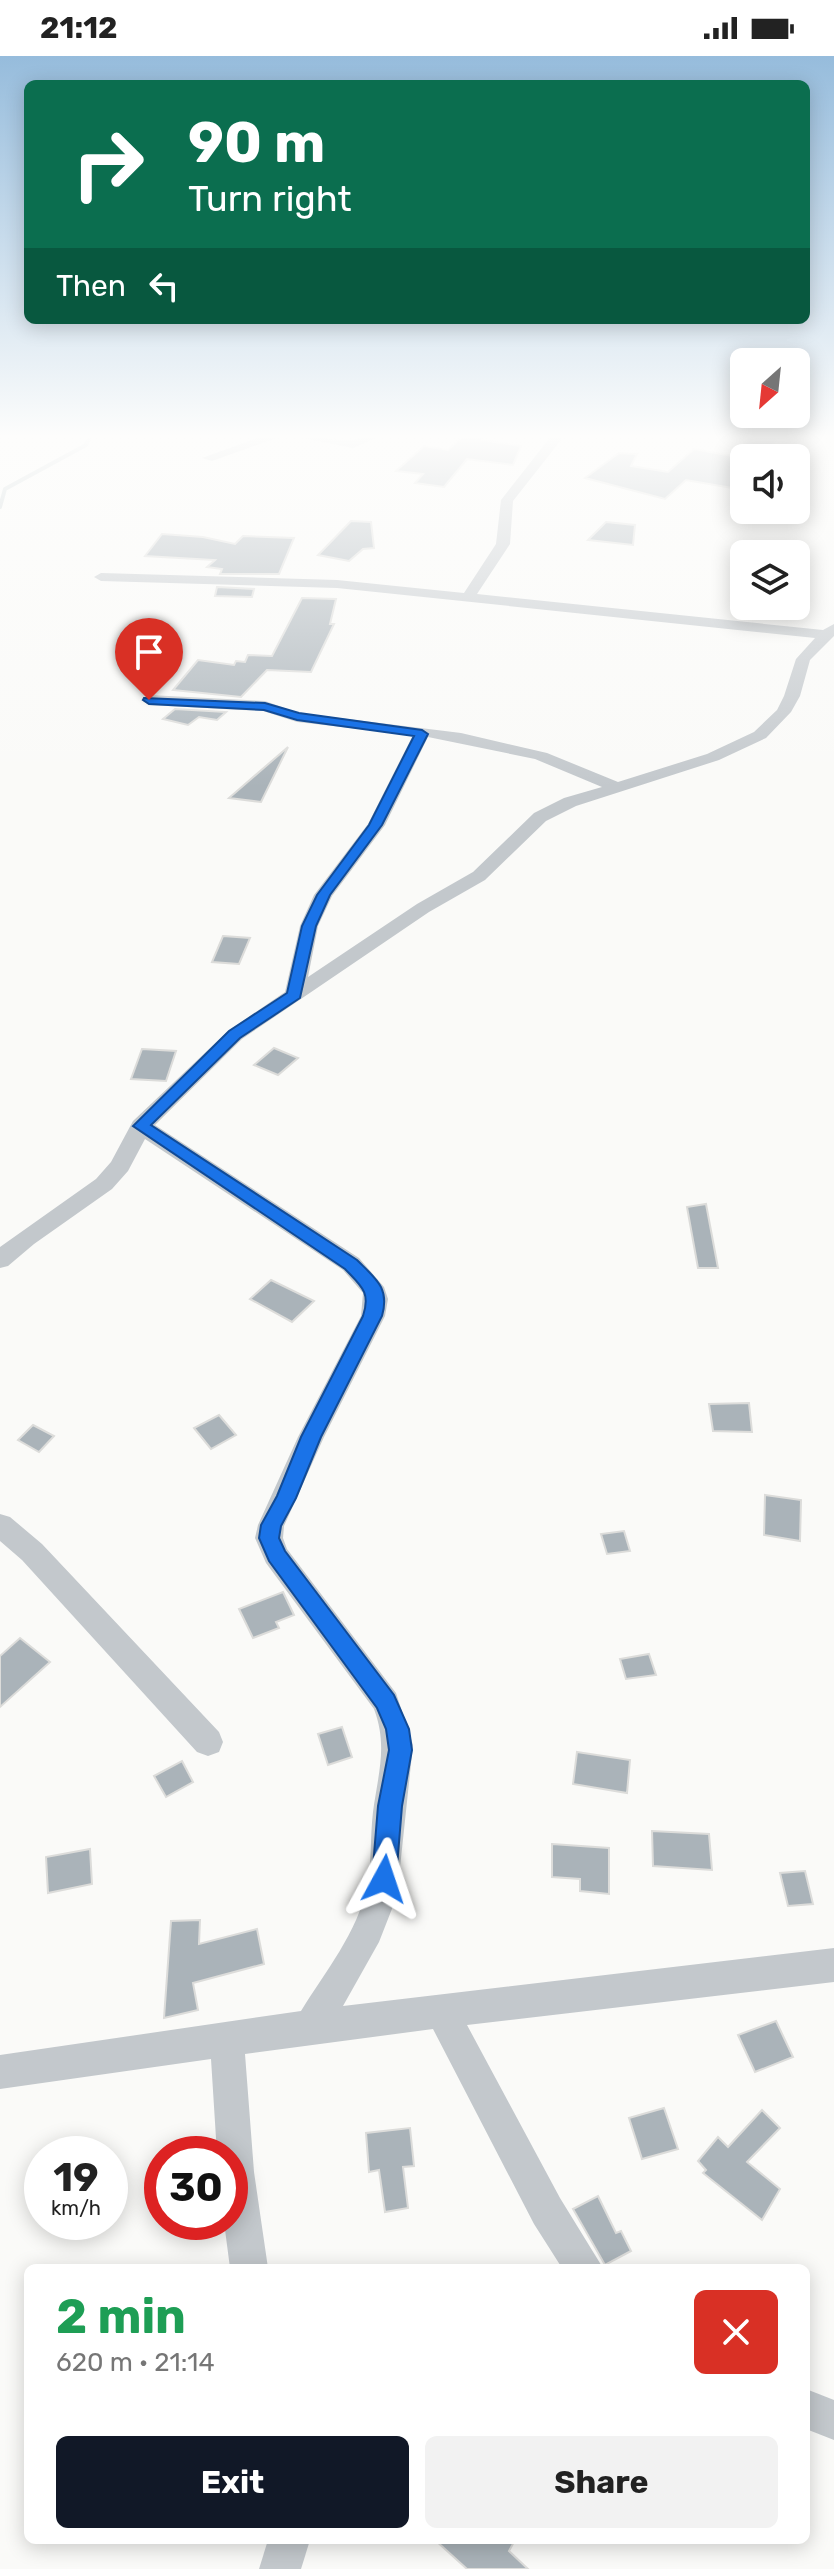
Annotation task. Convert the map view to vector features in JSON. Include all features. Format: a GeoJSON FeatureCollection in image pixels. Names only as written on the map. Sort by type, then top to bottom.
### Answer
{"type":"FeatureCollection","features":[{"type":"Feature","properties":{"kind":"street"},"geometry":{"type":"LineString","coordinates":[[467,599],[498,552]]}},
{"type":"Feature","properties":{"kind":"street"},"geometry":{"type":"LineString","coordinates":[[101,577],[337,584],[467,599],[830,631]]}},
{"type":"Feature","properties":{"kind":"street"},"geometry":{"type":"LineString","coordinates":[[0,1260],[26,1238],[104,1184],[120,1166],[141,1126],[235,1035],[423,908],[479,876],[540,817],[555,808],[713,757],[760,735],[783,712],[792,696],[803,659],[830,631]]}},
{"type":"Feature","properties":{"kind":"street"},"geometry":{"type":"LineString","coordinates":[[149,700],[265,706],[297,717],[422,734],[537,755],[594,775],[616,787]]}},
{"type":"Feature","properties":{"kind":"street"},"geometry":{"type":"LineString","coordinates":[[294,995],[309,926],[323,895],[376,825],[422,734]]}},
{"type":"Feature","properties":{"kind":"street"},"geometry":{"type":"LineString","coordinates":[[141,1126],[351,1264],[376,1289],[373,1316],[311,1437],[286,1498],[271,1525],[269,1538],[276,1555],[386,1702],[397,1729],[401,1750],[390,1806],[387,1862],[381,1896],[358,1946],[311,2027]]}},
{"type":"Feature","properties":{"kind":"street"},"geometry":{"type":"LineString","coordinates":[[0,1525],[32,1552],[208,1742]]}},
{"type":"Feature","properties":{"kind":"street"},"geometry":{"type":"LineString","coordinates":[[0,2072],[311,2027],[635,1986],[834,1965]]}},
{"type":"Feature","properties":{"kind":"street"},"geometry":{"type":"LineString","coordinates":[[442,2012],[547,2211],[581,2264]]}},
{"type":"Feature","properties":{"kind":"street"},"geometry":{"type":"LineString","coordinates":[[227,2040],[236,2172],[248,2264]]}},
{"type":"Feature","properties":{"kind":"street"},"geometry":{"type":"LineString","coordinates":[[810,2411],[834,2420]]}},
{"type":"Feature","properties":{"kind":"street"},"geometry":{"type":"LineString","coordinates":[[280,2569],[288,2544]]}},
{"type":"Feature","properties":{"kind":"building"},"geometry":{"type":"Polygon","coordinates":[[[148,552],[288,552],[279,574],[220,574],[222,569],[207,567],[215,560],[145,556],[148,552]]]}},
{"type":"Feature","properties":{"kind":"building"},"geometry":{"type":"Polygon","coordinates":[[[321,552],[359,552],[349,561],[318,555],[321,552]]]}},
{"type":"Feature","properties":{"kind":"building"},"geometry":{"type":"Polygon","coordinates":[[[217,587],[254,589],[252,597],[215,596],[217,587]]]}},
{"type":"Feature","properties":{"kind":"building"},"geometry":{"type":"Polygon","coordinates":[[[302,598],[336,599],[330,624],[334,624],[311,672],[267,670],[241,697],[173,690],[198,660],[234,665],[236,661],[245,662],[248,655],[272,656],[302,598]]]}},
{"type":"Feature","properties":{"kind":"building"},"geometry":{"type":"Polygon","coordinates":[[[175,709],[226,712],[217,720],[199,717],[188,725],[163,719],[175,709]]]}},
{"type":"Feature","properties":{"kind":"building"},"geometry":{"type":"Polygon","coordinates":[[[288,747],[261,802],[229,798],[288,747]]]}},
{"type":"Feature","properties":{"kind":"building"},"geometry":{"type":"Polygon","coordinates":[[[223,936],[250,938],[239,964],[212,962],[223,936]]]}},
{"type":"Feature","properties":{"kind":"building"},"geometry":{"type":"Polygon","coordinates":[[[274,1048],[298,1058],[278,1075],[254,1065],[274,1048]]]}},
{"type":"Feature","properties":{"kind":"building"},"geometry":{"type":"Polygon","coordinates":[[[142,1049],[176,1051],[166,1081],[131,1079],[142,1049]]]}},
{"type":"Feature","properties":{"kind":"building"},"geometry":{"type":"Polygon","coordinates":[[[706,1204],[718,1268],[698,1268],[687,1207],[706,1204]]]}},
{"type":"Feature","properties":{"kind":"building"},"geometry":{"type":"Polygon","coordinates":[[[271,1280],[314,1301],[292,1322],[250,1299],[271,1280]]]}},
{"type":"Feature","properties":{"kind":"building"},"geometry":{"type":"Polygon","coordinates":[[[749,1403],[752,1432],[713,1431],[709,1404],[749,1403]]]}},
{"type":"Feature","properties":{"kind":"building"},"geometry":{"type":"Polygon","coordinates":[[[219,1415],[236,1435],[211,1449],[194,1428],[219,1415]]]}},
{"type":"Feature","properties":{"kind":"building"},"geometry":{"type":"Polygon","coordinates":[[[33,1425],[54,1436],[39,1452],[18,1440],[33,1425]]]}},
{"type":"Feature","properties":{"kind":"building"},"geometry":{"type":"Polygon","coordinates":[[[765,1495],[801,1500],[800,1541],[764,1535],[765,1495]]]}},
{"type":"Feature","properties":{"kind":"building"},"geometry":{"type":"Polygon","coordinates":[[[624,1531],[630,1551],[607,1554],[601,1534],[624,1531]]]}},
{"type":"Feature","properties":{"kind":"building"},"geometry":{"type":"Polygon","coordinates":[[[283,1592],[294,1615],[276,1622],[279,1628],[253,1638],[239,1609],[283,1592]]]}},
{"type":"Feature","properties":{"kind":"building"},"geometry":{"type":"Polygon","coordinates":[[[20,1638],[50,1662],[0,1707],[0,1656],[20,1638]]]}},
{"type":"Feature","properties":{"kind":"building"},"geometry":{"type":"Polygon","coordinates":[[[649,1654],[656,1675],[626,1679],[620,1659],[649,1654]]]}},
{"type":"Feature","properties":{"kind":"building"},"geometry":{"type":"Polygon","coordinates":[[[342,1727],[352,1757],[328,1765],[318,1734],[342,1727]]]}},
{"type":"Feature","properties":{"kind":"building"},"geometry":{"type":"Polygon","coordinates":[[[577,1752],[630,1760],[627,1793],[573,1784],[577,1752]]]}},
{"type":"Feature","properties":{"kind":"building"},"geometry":{"type":"Polygon","coordinates":[[[182,1761],[193,1782],[166,1797],[154,1776],[182,1761]]]}},
{"type":"Feature","properties":{"kind":"building"},"geometry":{"type":"Polygon","coordinates":[[[652,1831],[709,1834],[712,1870],[653,1866],[652,1831]]]}},
{"type":"Feature","properties":{"kind":"building"},"geometry":{"type":"Polygon","coordinates":[[[552,1844],[609,1848],[609,1894],[580,1891],[580,1879],[552,1877],[552,1844]]]}},
{"type":"Feature","properties":{"kind":"building"},"geometry":{"type":"Polygon","coordinates":[[[90,1849],[92,1884],[48,1893],[46,1857],[90,1849]]]}},
{"type":"Feature","properties":{"kind":"building"},"geometry":{"type":"Polygon","coordinates":[[[805,1871],[813,1904],[788,1906],[780,1873],[805,1871]]]}},
{"type":"Feature","properties":{"kind":"building"},"geometry":{"type":"Polygon","coordinates":[[[200,1920],[199,1944],[257,1929],[264,1964],[193,1983],[198,2010],[164,2018],[171,1921],[200,1920]]]}},
{"type":"Feature","properties":{"kind":"building"},"geometry":{"type":"Polygon","coordinates":[[[776,2021],[793,2057],[755,2072],[738,2035],[776,2021]]]}},
{"type":"Feature","properties":{"kind":"building"},"geometry":{"type":"Polygon","coordinates":[[[664,2108],[678,2149],[642,2159],[629,2118],[664,2108]]]}},
{"type":"Feature","properties":{"kind":"building"},"geometry":{"type":"Polygon","coordinates":[[[762,2110],[780,2128],[747,2162],[780,2189],[762,2220],[703,2173],[706,2170],[698,2161],[718,2137],[728,2147],[762,2110]]]}},
{"type":"Feature","properties":{"kind":"building"},"geometry":{"type":"Polygon","coordinates":[[[410,2128],[414,2166],[403,2167],[408,2208],[385,2212],[379,2170],[369,2172],[366,2133],[410,2128]]]}},
{"type":"Feature","properties":{"kind":"building"},"geometry":{"type":"Polygon","coordinates":[[[598,2196],[616,2233],[621,2231],[631,2251],[604,2264],[573,2209],[598,2196]]]}},
{"type":"Feature","properties":{"kind":"building"},"geometry":{"type":"Polygon","coordinates":[[[439,2544],[513,2544],[509,2551],[528,2569],[467,2569],[439,2544]]]}},
{"type":"Feature","properties":{"kind":"route"},"geometry":{"type":"LineString","coordinates":[[149,700],[265,706],[297,717],[422,734],[376,825],[323,895],[309,926],[294,995],[223,1044],[141,1126],[351,1264],[376,1289],[373,1316],[311,1437],[286,1498],[271,1525],[269,1538],[276,1555],[386,1702],[397,1729],[401,1750],[388,1820],[384,1879]]}}]}
